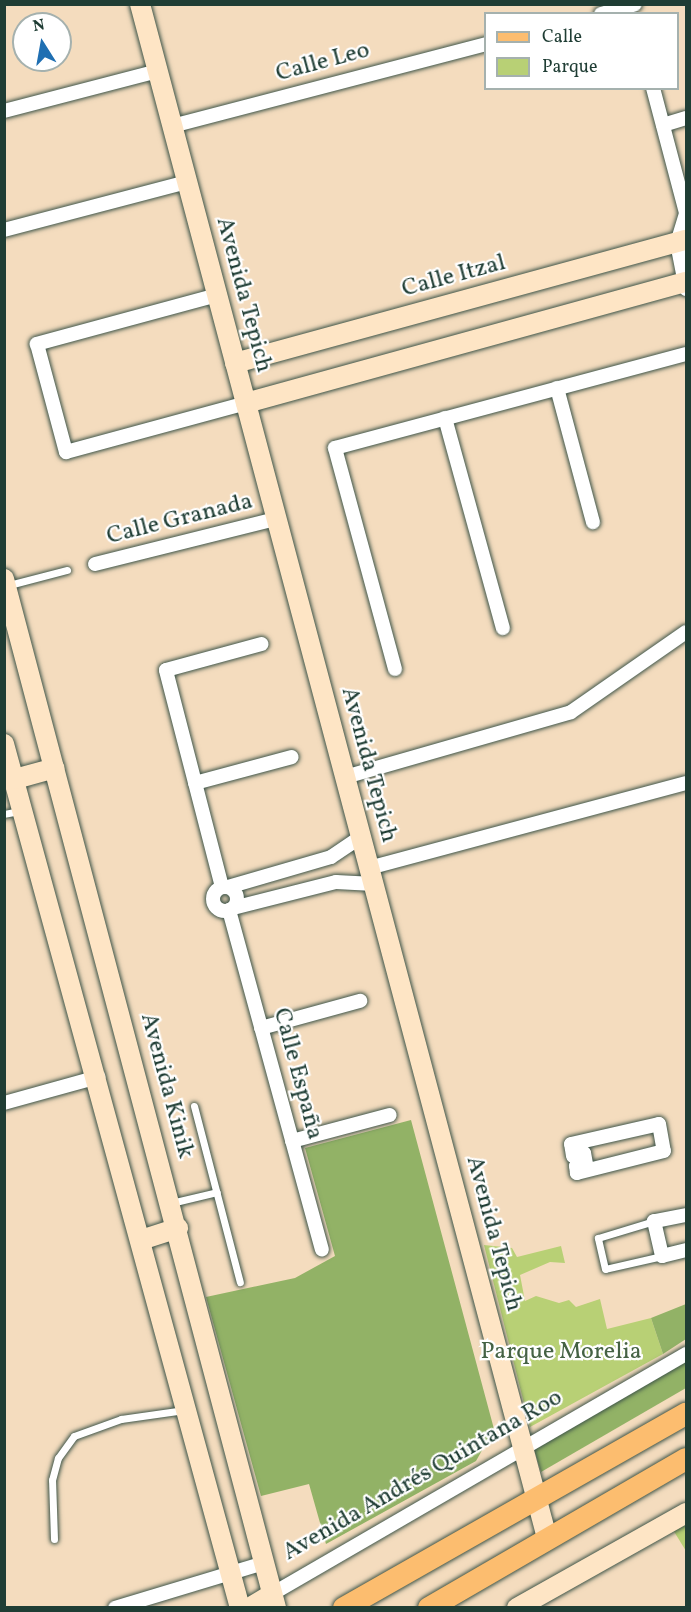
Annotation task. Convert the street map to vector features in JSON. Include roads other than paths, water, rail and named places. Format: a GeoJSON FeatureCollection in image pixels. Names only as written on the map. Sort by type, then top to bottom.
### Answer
{"type":"FeatureCollection","features":[{"type":"Feature","properties":{"kind":"main road"},"geometry":{"type":"LineString","coordinates":[[344,1608],[687,1414]]}},
{"type":"Feature","properties":{"kind":"main road"},"geometry":{"type":"LineString","coordinates":[[429,1608],[687,1459]]}},
{"type":"Feature","properties":{"kind":"street","name":"Avenida Tepich"},"geometry":{"type":"LineString","coordinates":[[140,4],[547,1538]]}},
{"type":"Feature","properties":{"kind":"street"},"geometry":{"type":"LineString","coordinates":[[610,12],[633,7]]}},
{"type":"Feature","properties":{"kind":"street","name":"Calle Leo"},"geometry":{"type":"LineString","coordinates":[[172,126],[484,45]]}},
{"type":"Feature","properties":{"kind":"street"},"geometry":{"type":"LineString","coordinates":[[4,111],[158,71]]}},
{"type":"Feature","properties":{"kind":"street"},"geometry":{"type":"LineString","coordinates":[[217,294],[37,344],[66,452],[686,285],[682,241],[687,213],[654,90]]}},
{"type":"Feature","properties":{"kind":"street"},"geometry":{"type":"LineString","coordinates":[[663,125],[687,118]]}},
{"type":"Feature","properties":{"kind":"street"},"geometry":{"type":"LineString","coordinates":[[4,230],[187,182]]}},
{"type":"Feature","properties":{"kind":"street","name":"Calle Itzal"},"geometry":{"type":"LineString","coordinates":[[235,363],[682,241]]}},
{"type":"Feature","properties":{"kind":"street"},"geometry":{"type":"LineString","coordinates":[[395,669],[336,448],[687,354]]}},
{"type":"Feature","properties":{"kind":"street"},"geometry":{"type":"LineString","coordinates":[[557,388],[593,522]]}},
{"type":"Feature","properties":{"kind":"street"},"geometry":{"type":"LineString","coordinates":[[445,418],[503,628]]}},
{"type":"Feature","properties":{"kind":"street","name":"Calle Granada"},"geometry":{"type":"LineString","coordinates":[[95,564],[276,519]]}},
{"type":"Feature","properties":{"kind":"street","name":"Avenida Kinik"},"geometry":{"type":"LineString","coordinates":[[5,583],[171,1203],[274,1601]]}},
{"type":"Feature","properties":{"kind":"street"},"geometry":{"type":"LineString","coordinates":[[345,777],[571,712],[687,632]]}},
{"type":"Feature","properties":{"kind":"street","name":"Calle España"},"geometry":{"type":"LineString","coordinates":[[262,644],[166,670],[225,887],[237,896],[231,909],[322,1250]]}},
{"type":"Feature","properties":{"kind":"street"},"geometry":{"type":"LineString","coordinates":[[4,744],[15,779],[14,812],[98,1077],[227,1575],[240,1608]]}},
{"type":"Feature","properties":{"kind":"street"},"geometry":{"type":"LineString","coordinates":[[195,783],[292,757]]}},
{"type":"Feature","properties":{"kind":"street"},"geometry":{"type":"LineString","coordinates":[[15,779],[55,768]]}},
{"type":"Feature","properties":{"kind":"street"},"geometry":{"type":"LineString","coordinates":[[231,909],[336,882],[371,876],[687,783]]}},
{"type":"Feature","properties":{"kind":"street"},"geometry":{"type":"LineString","coordinates":[[225,887],[331,857],[361,837]]}},
{"type":"Feature","properties":{"kind":"street"},"geometry":{"type":"LineString","coordinates":[[246,880],[252,904]]}},
{"type":"Feature","properties":{"kind":"street","name":"Calle España"},"geometry":{"type":"LineString","coordinates":[[225,887],[214,904],[231,909]]}},
{"type":"Feature","properties":{"kind":"street"},"geometry":{"type":"LineString","coordinates":[[261,1028],[360,1001]]}},
{"type":"Feature","properties":{"kind":"street"},"geometry":{"type":"LineString","coordinates":[[4,1103],[98,1077]]}},
{"type":"Feature","properties":{"kind":"street"},"geometry":{"type":"LineString","coordinates":[[292,1141],[390,1115]]}},
{"type":"Feature","properties":{"kind":"street"},"geometry":{"type":"LineString","coordinates":[[659,1124],[664,1151],[577,1173],[576,1166],[586,1164],[584,1153],[573,1156],[572,1144],[659,1124]]}},
{"type":"Feature","properties":{"kind":"street"},"geometry":{"type":"LineString","coordinates":[[654,1221],[687,1215]]}},
{"type":"Feature","properties":{"kind":"street"},"geometry":{"type":"LineString","coordinates":[[141,1240],[177,1228]]}},
{"type":"Feature","properties":{"kind":"street"},"geometry":{"type":"LineString","coordinates":[[662,1256],[687,1250]]}},
{"type":"Feature","properties":{"kind":"street","name":"Avenida Andrés Quintana Roo"},"geometry":{"type":"LineString","coordinates":[[249,1608],[274,1601],[523,1448],[687,1354]]}},
{"type":"Feature","properties":{"kind":"street"},"geometry":{"type":"LineString","coordinates":[[520,1607],[687,1513]]}},
{"type":"Feature","properties":{"kind":"street"},"geometry":{"type":"LineString","coordinates":[[115,1608],[264,1563]]}},
{"type":"Feature","properties":{"kind":"lane"},"geometry":{"type":"LineString","coordinates":[[5,583],[67,570]]}},
{"type":"Feature","properties":{"kind":"lane"},"geometry":{"type":"LineString","coordinates":[[194,1106],[240,1282]]}},
{"type":"Feature","properties":{"kind":"lane"},"geometry":{"type":"LineString","coordinates":[[171,1203],[217,1192]]}},
{"type":"Feature","properties":{"kind":"lane"},"geometry":{"type":"LineString","coordinates":[[654,1221],[662,1256],[605,1269],[598,1238],[654,1221]]}},
{"type":"Feature","properties":{"kind":"lane"},"geometry":{"type":"LineString","coordinates":[[54,1539],[52,1480],[58,1458],[74,1436],[121,1419],[185,1409]]}},
{"type":"Feature","properties":{"kind":"park label","name":"Parque Morelia"},"geometry":{"type":"Point","coordinates":[561,1353]}}]}
